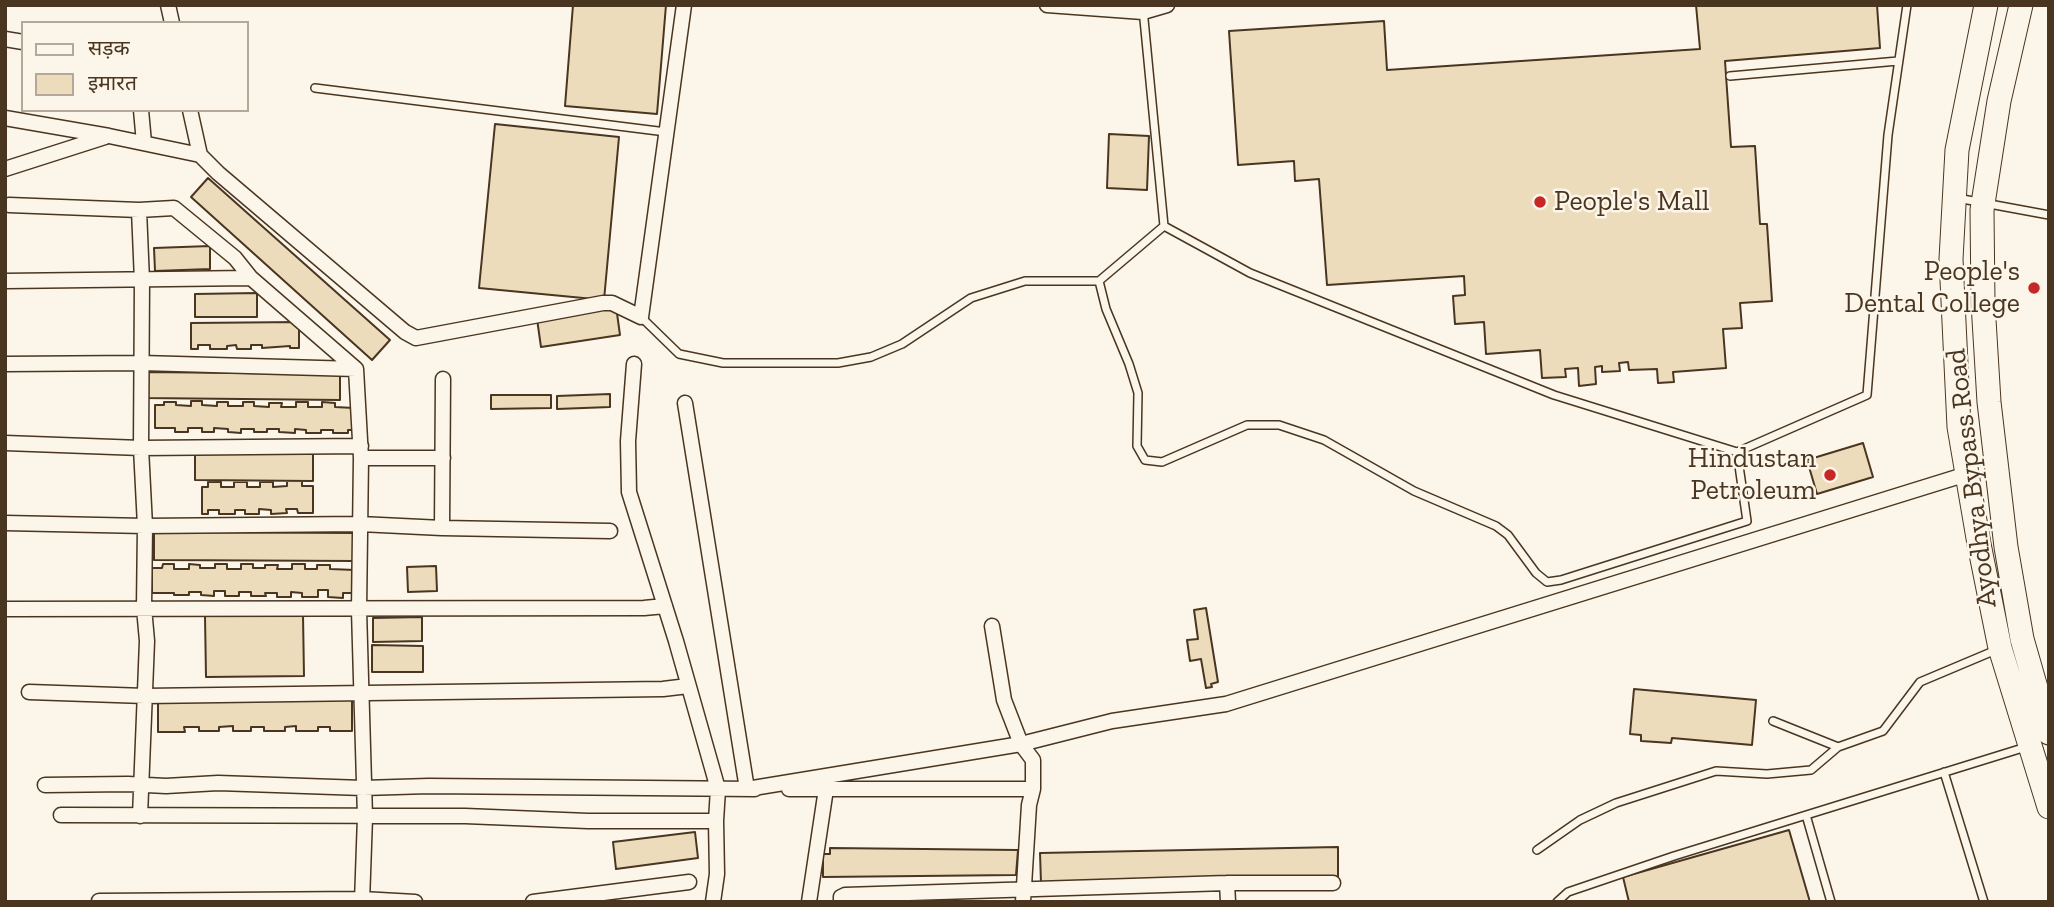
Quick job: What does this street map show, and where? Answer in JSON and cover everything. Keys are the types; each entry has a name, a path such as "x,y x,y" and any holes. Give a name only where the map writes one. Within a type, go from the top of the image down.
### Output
{"main road":[{"name":"Ayodhya Bypass Road","path":"1986,5 1957,150 1951,259 1959,427 1998,638 2039,739"},
{"name":"Ayodhya Bypass Road","path":"2021,5 1999,100 1983,202 1983,303 1991,422 2006,547 2026,652 2049,807"},
{"path":"1959,427 1991,422"},
{"path":"1998,638 2019,622"}],"street":[{"path":"5,118 200,155 405,332 416,338 603,303 612,303 641,317 684,5"},
{"path":"1047,5 1143,9 1167,5"},
{"path":"141,112 144,143"},
{"path":"190,112 200,155"},
{"path":"5,169 109,136"},
{"path":"9,205 139,210 174,208 235,258 251,278 356,369 361,452 359,610 365,817 362,900"},
{"path":"139,210 142,281 141,448 147,640 140,816"},
{"path":"5,281 251,278"},
{"path":"5,364 141,363 356,369"},
{"path":"634,364 628,441 629,492 718,789 717,874 713,902"},
{"path":"442,528 443,379"},
{"path":"685,403 747,789"},
{"path":"5,443 361,452 443,458"},
{"path":"747,789 1021,744 1112,721 1226,704 1967,474"},
{"path":"5,523 145,526 360,524 610,531"},
{"path":"5,609 359,610 664,606"},
{"path":"992,626 1004,700 1021,744 1033,760 1033,789 1029,805 1023,896"},
{"path":"29,692 145,696 663,689 688,686"},
{"path":"45,785 166,786 218,783 363,788 1033,789"},
{"path":"809,902 826,789"},
{"path":"61,815 465,816 588,821 716,821"},
{"path":"533,902 574,899 689,882"},
{"path":"1227,883 1228,902"},
{"path":"841,902 841,897 845,895 1023,896 1227,883 1333,883"},
{"path":"99,901 415,902"}],"lane":[{"path":"1164,226 1250,273 1554,395 1737,452 1867,395 1888,135 1907,5"},
{"path":"1143,9 1164,226"},
{"path":"1730,76 1898,61"},
{"path":"315,88 667,132"},
{"path":"1954,198 2049,215"},
{"path":"641,317 679,354 723,363 838,363 871,357 902,344 971,298 1025,281 1099,281 1164,226"},
{"path":"1099,281 1106,309 1138,393 1137,446 1145,460 1162,462 1247,425 1279,425 1324,440 1414,491 1496,526 1508,535 1536,573 1547,582 1561,580 1747,521 1737,452"},
{"path":"1537,850 1580,820 1616,803 1716,771 1767,774 1811,770 1838,747 1883,731 1920,682 1998,638"},
{"path":"1773,722 1838,747"},
{"path":"1556,902 1567,892 1958,768 2039,739"},
{"path":"1944,772 1984,902"},
{"path":"1806,815 1831,902"}],"building":[{"path":"573,5 666,5 657,114 565,106"},
{"name":"People's Mall","path":"1696,5 1877,5 1880,48 1725,61 1731,147 1755,146 1760,224 1767,224 1772,301 1740,303 1742,328 1723,329 1726,368 1673,372 1674,382 1658,383 1657,369 1629,370 1628,362 1619,363 1620,371 1602,372 1602,366 1595,367 1596,384 1579,386 1578,368 1565,369 1566,377 1542,378 1540,350 1486,354 1484,322 1455,324 1453,296 1465,295 1464,276 1327,285 1319,179 1295,181 1294,161 1238,165 1229,31 1384,21 1387,70 1700,49"},
{"path":"495,124 619,137 604,300 479,288"},
{"path":"1109,134 1149,136 1147,190 1107,188"},
{"path":"208,178 390,340 372,360 191,197"},
{"path":"210,246 210,269 155,271 154,248"},
{"path":"257,293 257,317 195,317 195,294"},
{"path":"616,306 620,335 541,347 537,319"},
{"path":"299,322 299,348 262,348 262,345 251,345 251,349 237,349 236,345 227,346 227,349 210,349 210,345 198,345 198,349 191,349 191,323"},
{"path":"144,372 340,374 340,400 143,398"},
{"path":"610,394 610,407 557,409 557,396"},
{"path":"491,395 551,395 551,408 491,409"},
{"path":"191,401 217,406 217,402 228,402 228,406 243,406 243,402 254,402 254,406 269,407 269,403 282,403 281,407 296,407 296,402 308,402 308,407 322,407 322,402 335,403 335,407 354,408 353,430 348,430 348,433 321,430 321,433 306,433 306,430 295,429 295,433 279,432 279,429 254,432 254,429 241,429 241,433 214,428 214,432 202,432 202,428 188,428 188,432 175,432 175,428 155,428 155,405 176,402 176,405 191,406"},
{"path":"1863,443 1873,477 1817,494 1807,460"},
{"path":"195,454 313,454 313,481 195,480"},
{"path":"287,481 302,481 302,486 313,486 313,513 298,513 297,509 286,509 287,513 271,514 271,510 259,509 259,514 245,514 245,510 235,510 235,514 219,514 219,510 208,510 208,514 202,514 202,487 208,487 208,482 221,482 221,487 234,487 234,482 247,482 247,487 260,487 260,482 273,482 273,487 287,486"},
{"path":"154,532 355,533 355,561 154,560"},
{"path":"163,564 174,564 174,569 189,569 189,564 200,565 200,568 215,568 215,564 227,564 227,569 241,569 241,564 253,564 253,568 278,565 277,569 292,569 292,564 305,564 305,569 330,565 330,569 355,570 355,593 343,593 343,598 328,597 328,590 318,590 318,597 302,597 302,593 291,592 291,597 277,597 277,593 251,596 251,592 239,592 239,596 225,596 225,591 214,591 214,596 201,595 201,592 189,592 189,595 152,593 152,568 162,568"},
{"path":"436,566 437,591 408,592 407,567"},
{"path":"1206,608 1218,682 1206,688 1201,659 1190,661 1187,640 1198,639 1194,610"},
{"path":"303,615 304,676 206,677 205,616"},
{"path":"422,617 422,641 373,642 373,618"},
{"path":"372,645 423,646 423,672 372,672"},
{"path":"1634,689 1756,700 1752,745 1672,738 1671,743 1641,741 1641,735 1630,734"},
{"path":"352,699 352,731 330,731 330,727 318,727 318,731 296,731 296,726 285,727 285,731 264,731 264,727 251,727 251,731 233,731 233,726 219,727 219,731 199,731 199,727 184,727 185,732 158,732 158,700"},
{"path":"1789,830 1810,902 1629,902 1623,877"},
{"path":"695,832 698,858 616,869 613,842"},
{"path":"1338,847 1338,877 1041,883 1040,853"},
{"path":"830,848 1018,850 1016,875 823,877 823,854 830,854"}],"place":[{"name":"People's Mall","path":"1540,202"},
{"name":"People's Dental College","path":"2034,288"},
{"name":"Hindustan Petroleum","path":"1830,475"}]}
